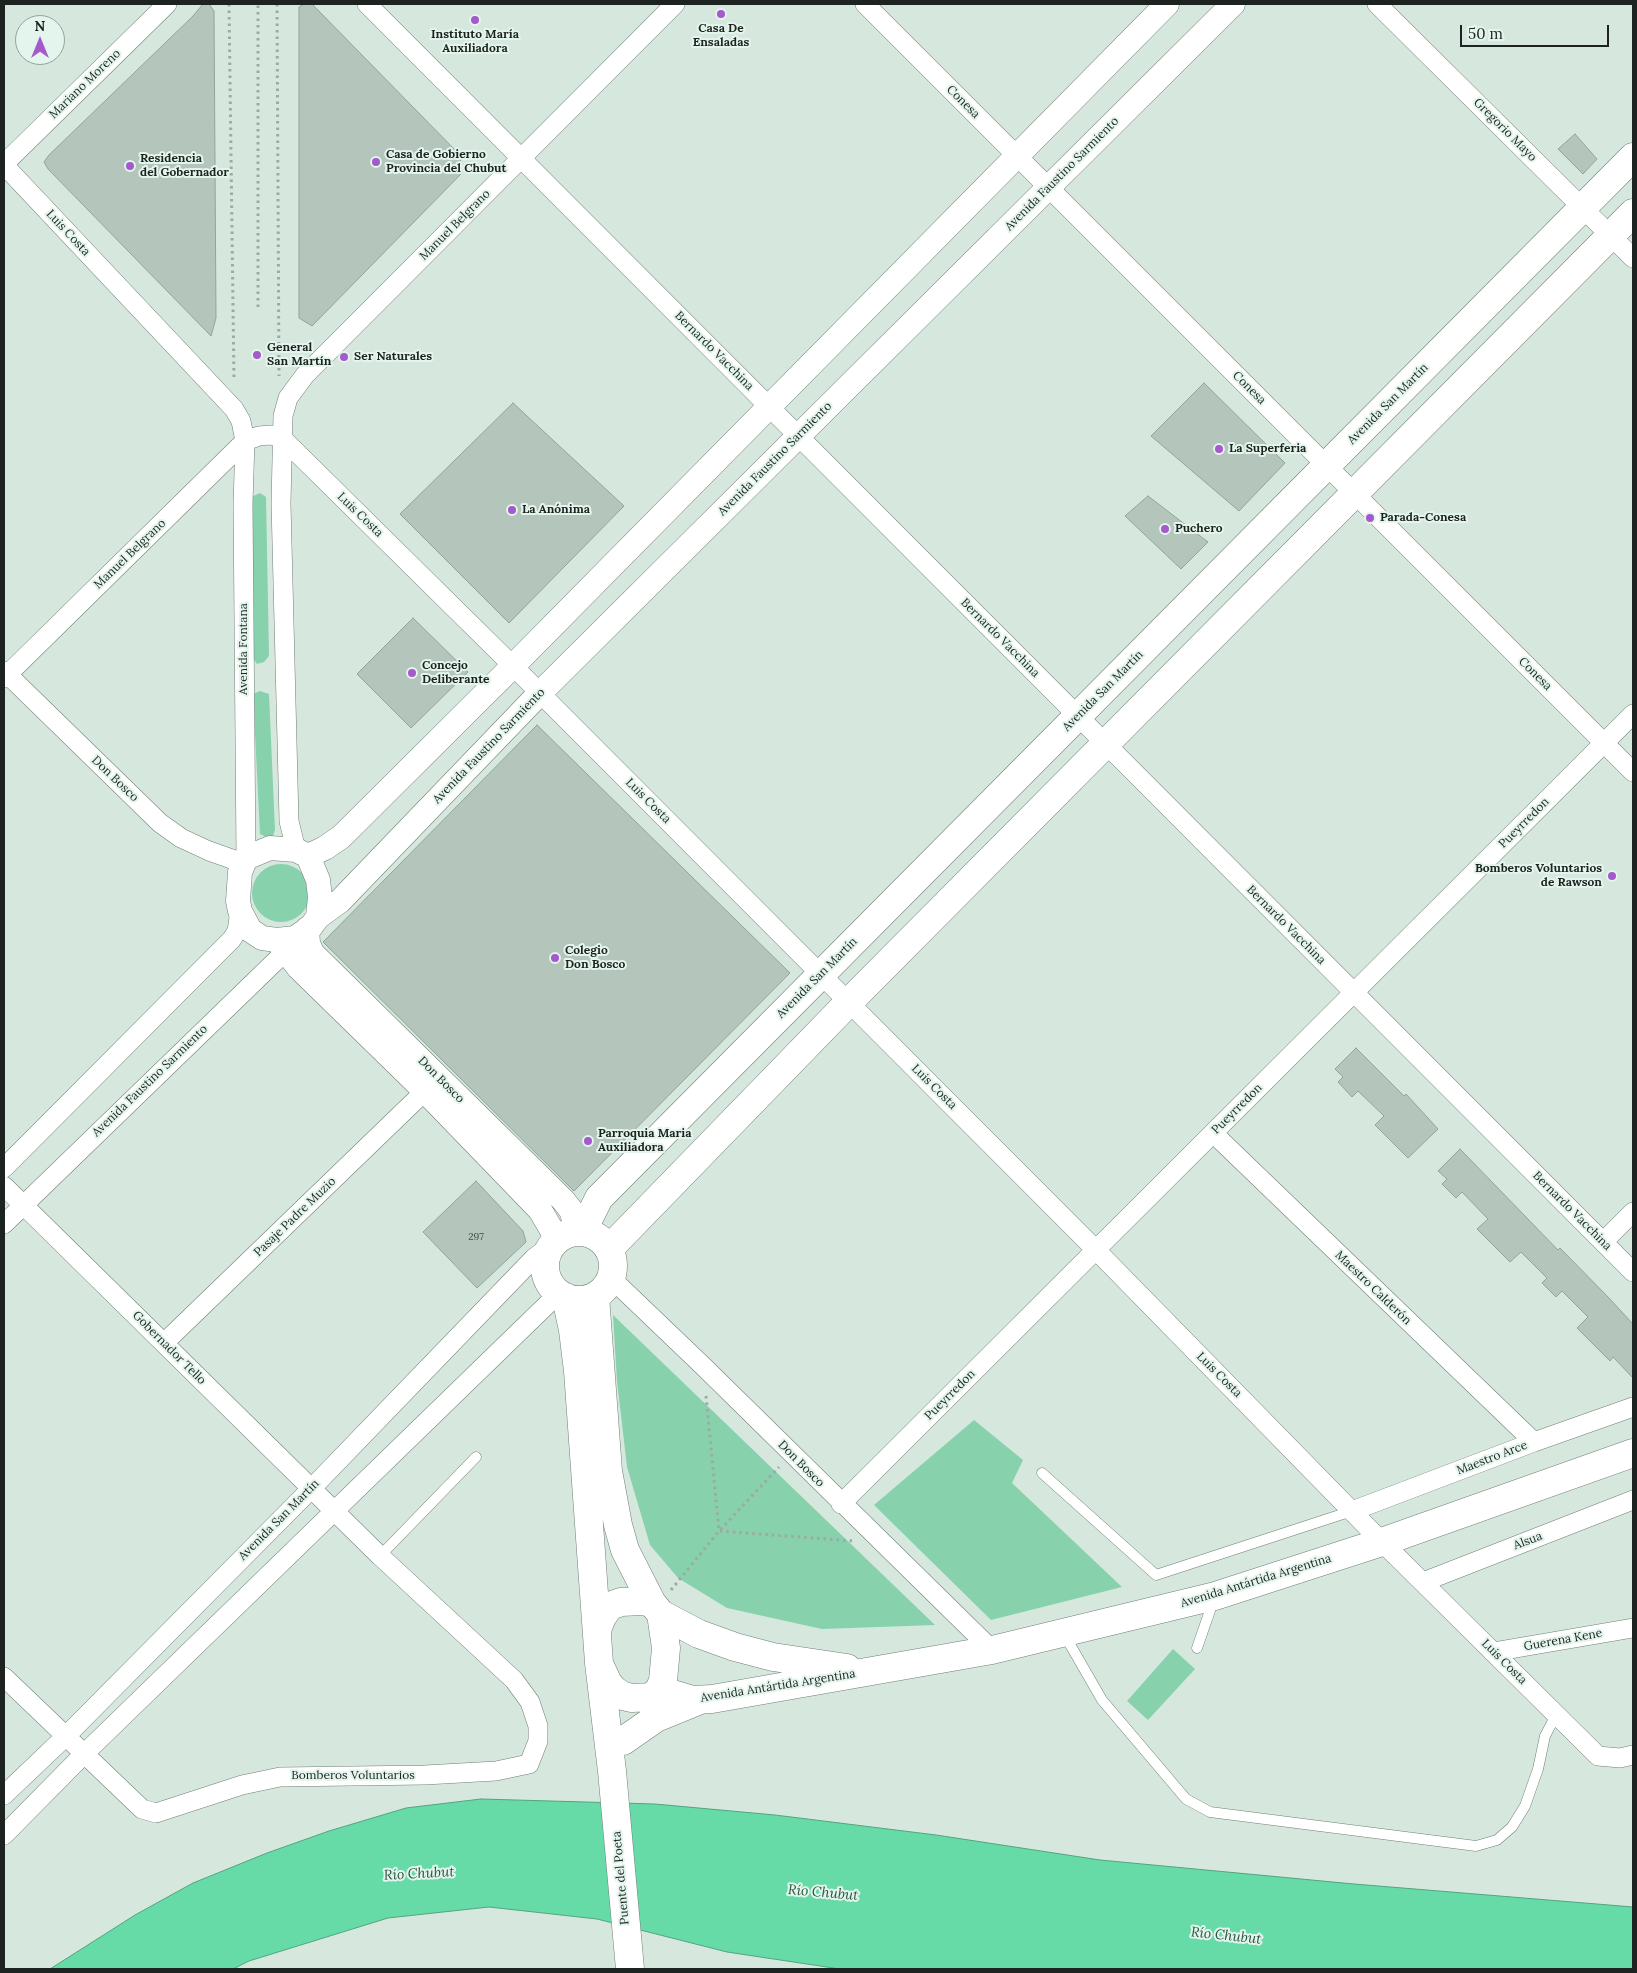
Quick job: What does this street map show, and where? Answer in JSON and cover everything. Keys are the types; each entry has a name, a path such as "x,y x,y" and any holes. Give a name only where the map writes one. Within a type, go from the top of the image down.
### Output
{"main road":[{"name":"Avenida San Martín","path":"562,1295 551,1286 547,1278 545,1259 590,1214 599,1198 1633,158"},
{"path":"609,1249 849,1002 1633,213"},
{"path":"562,1295 575,1300 585,1299 603,1287 613,1269 609,1249 596,1236 568,1237"},
{"path":"603,1287 608,1471 618,1525 625,1550 656,1609 664,1631 665,1665 663,1681 623,1741 612,1779"},
{"path":"562,1295 573,1330 578,1370 599,1663 608,1683 623,1696 632,1698 655,1693"},
{"name":"Avenida Antártida Argentina","path":"655,1693 692,1700 712,1699 869,1672 992,1650 1216,1596 1382,1542 1633,1453"},
{"path":"597,1630 602,1617 610,1606 621,1602 632,1600 656,1609"},
{"name":"Avenida Antártida Argentina","path":"656,1609 699,1634 734,1648 773,1657 869,1672"},
{"name":"Puente del Poeta","path":"599,1663 630,1969"},
{"path":"623,1741 656,1718 700,1700"}],"street":[{"name":"Mariano Moreno","path":"4,164 167,4"},
{"name":"Bernardo Vacchina","path":"367,4 1633,1272"},
{"name":"Manuel Belgrano","path":"282,438 283,416 288,398 305,375 675,4"},
{"name":"Conesa","path":"865,4 1633,772"},
{"path":"4,1168 232,939 236,931 240,911 238,887 245,860 270,848 302,853 326,848 341,837 514,666 1167,4"},
{"name":"Avenida Faustino Sarmiento","path":"4,1224 297,935 340,901 540,693 1233,4"},
{"name":"Gregorio Mayo","path":"1377,4 1584,207 1633,258"},
{"name":"Luis Costa","path":"4,164 234,409"},
{"name":"Avenida Fontana","path":"234,409 252,439 243,504 245,860"},
{"path":"240,911 250,930 262,938 297,935 320,897 318,880 302,853 289,821 281,504 282,438 270,435 252,439"},
{"name":"Luis Costa","path":"282,438 514,666 1096,1250 1382,1542 1598,1756 1620,1758 1633,1755"},
{"name":"Manuel Belgrano","path":"5,674 252,439"},
{"name":"Don Bosco","path":"5,674 160,823 181,838 209,851 245,860"},
{"name":"Pueyrredon","path":"841,1504 1633,714"},
{"name":"Don Bosco","path":"297,935 299,968 425,1091 540,1210 548,1221 568,1237"},
{"name":"Don Bosco","path":"297,935 308,944 312,953 563,1200 571,1210 568,1237"},
{"name":"Pasaje Padre Muzio","path":"164,1343 425,1091"},
{"name":"Maestro Calderón","path":"1213,1133 1534,1442"},
{"name":"Gobernador Tello","path":"4,1186 380,1556 514,1680 530,1702 538,1726"},
{"path":"1603,1242 1633,1212"},
{"name":"Avenida San Martín","path":"4,1795 66,1736 311,1489 534,1258 568,1237"},
{"name":"Don Bosco","path":"603,1287 703,1366 841,1504 885,1544 992,1650"},
{"path":"4,1835 84,1754 334,1511 562,1295"},
{"name":"Maestro Arce","path":"1352,1510 1633,1407"},
{"name":"Alsua","path":"1423,1582 1633,1500"},
{"name":"Guerena Kene","path":"1493,1652 1633,1628"},
{"path":"4,1677 84,1754"},
{"name":"Bomberos Voluntarios","path":"84,1754 142,1808 156,1813 242,1785 280,1776 424,1775 496,1771 529,1764 538,1741 538,1726"}],"lane":[{"path":"380,1556 476,1457"},
{"path":"1042,1473 1156,1574 1352,1510"},
{"path":"1197,1648 1216,1596"},
{"path":"1063,1633 1102,1700 1186,1799 1210,1812 1476,1846 1497,1840 1512,1827 1525,1806 1538,1769 1545,1736 1556,1715"}],"path":[{"path":"229,4 234,409"},
{"path":"258,4 258,307"},
{"path":"277,4 279,379 288,398"},
{"path":"703,1366 719,1531"},
{"path":"656,1609 719,1531 791,1454"},
{"path":"719,1531 885,1544"}],"shaded area":[{"path":"260,493 266,497 269,656 264,662 257,664 253,658 251,497"},
{"path":"260,691 269,694 275,830 273,836 266,837 260,834 253,694"},
{"path":"275,864 287,864 302,872 310,887 310,899 302,914 287,922 275,922 260,914 252,899 252,887 260,872"},
{"path":"613,1315 935,1625 822,1629 727,1608 678,1578 650,1545 627,1467 617,1381"},
{"path":"974,1420 1023,1460 1012,1483 1122,1587 991,1620 874,1505"},
{"path":"1173,1649 1195,1669 1148,1720 1127,1701"}],"water":[{"name":"Río Chubut","path":"481,1799 655,1804 775,1815 936,1835 1100,1860 1354,1884 1633,1907 1633,1969 840,1969 727,1952 597,1919 489,1907 388,1918 249,1961 233,1969 50,1969 135,1915 193,1883 267,1853 329,1831 406,1808"}],"building":[{"name":"Residencia del Gobernador","path":"203,4 209,4 214,11 216,318 211,336 48,169 44,162"},
{"name":"Casa de Gobierno Provincia del Chubut","path":"304,4 312,4 460,155 462,173 312,326 299,318 299,7"},
{"path":"1575,134 1597,159 1583,174 1558,149"},
{"name":"La Superferia","path":"1204,383 1285,463 1239,511 1151,436"},
{"name":"La Anónima","path":"513,403 624,506 509,623 400,514"},
{"name":"Puchero","path":"1148,496 1208,542 1181,569 1125,516"},
{"name":"Concejo Deliberante","path":"413,618 468,672 411,728 357,674"},
{"name":"Colegio Don Bosco","path":"537,725 790,973 574,1191 323,942"},
{"path":"1356,1048 1404,1096 1406,1094 1438,1129 1408,1158 1375,1125 1384,1116 1358,1091 1352,1097 1338,1082 1343,1077 1335,1069"},
{"path":"1460,1149 1558,1250 1560,1248 1633,1324 1633,1378 1613,1357 1610,1361 1577,1328 1588,1317 1562,1291 1556,1297 1542,1283 1547,1278 1521,1252 1510,1262 1477,1229 1488,1219 1462,1192 1456,1198 1442,1184 1447,1179 1438,1171"},
{"path":"476,1181 523,1231 526,1242 477,1288 423,1232"}],"place":[{"name":"Casa De Ensaladas","path":"721,14"},
{"name":"Instituto María Auxiliadora","path":"475,20"},
{"name":"Casa de Gobierno Provincia del Chubut","path":"376,162"},
{"name":"Residencia del Gobernador","path":"130,166"},
{"name":"General San Martín","path":"257,355"},
{"name":"Ser Naturales","path":"344,357"},
{"name":"La Superferia","path":"1219,449"},
{"name":"La Anónima","path":"512,510"},
{"name":"Parada-Conesa","path":"1370,518"},
{"name":"Puchero","path":"1165,529"},
{"name":"Concejo Deliberante","path":"412,673"},
{"name":"Bomberos Voluntarios de Rawson","path":"1612,876"},
{"name":"Colegio Don Bosco","path":"555,958"},
{"name":"Parroquia Maria Auxiliadora","path":"588,1141"}]}
